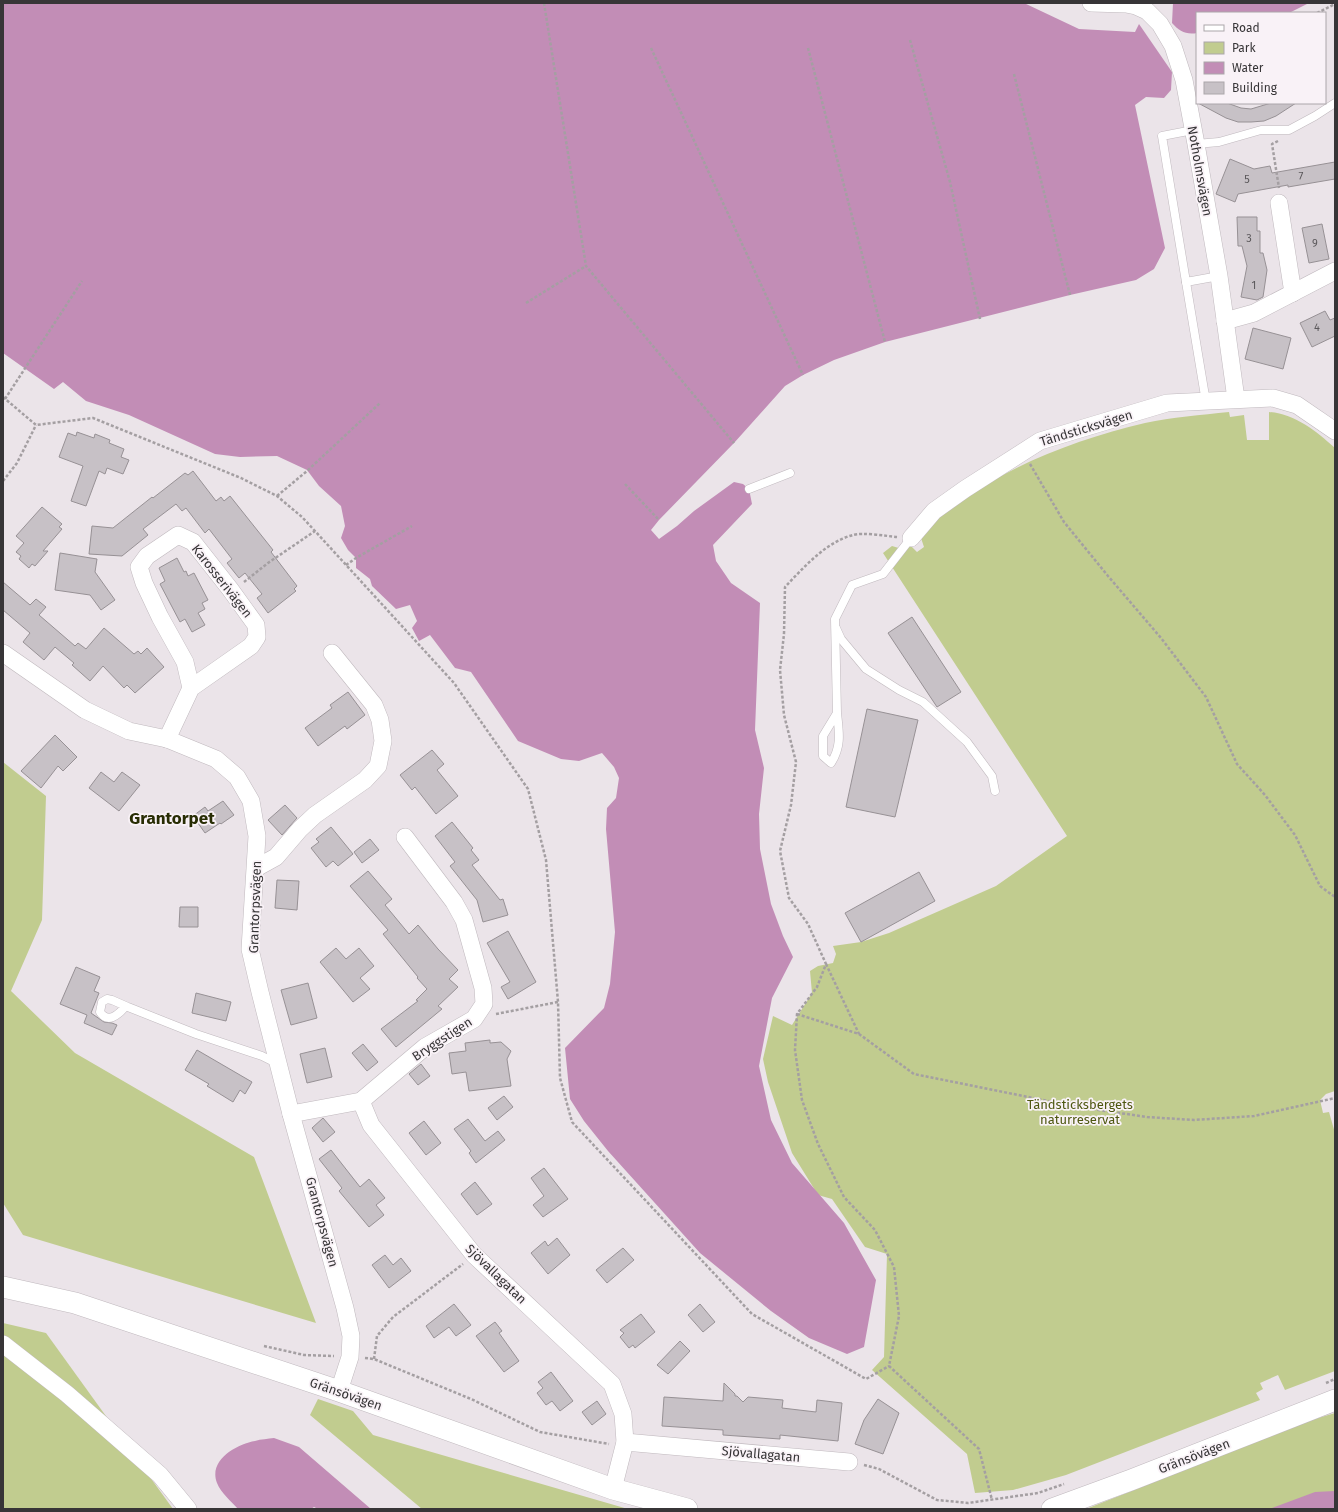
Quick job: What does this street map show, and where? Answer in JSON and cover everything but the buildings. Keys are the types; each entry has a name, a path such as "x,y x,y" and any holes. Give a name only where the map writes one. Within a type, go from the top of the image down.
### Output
{"street":[{"name":"Notholmsvägen","path":"1090,3 1126,4 1136,6 1147,11 1160,24 1173,46 1184,80 1195,137 1219,276 1236,399"},
{"path":"1278,203 1293,293"},
{"path":"1225,322 1254,313 1335,271"},
{"name":"Tändsticksvägen","path":"912,538 934,511 965,489 1040,441 1167,403 1273,398 1297,405 1335,431"},
{"name":"Karosserivägen","path":"178,535 193,542 256,625 257,637 252,646 191,688 185,662 160,617 144,583 139,567 147,556 178,535"},
{"name":"Grantorpsvägen","path":"3,653 85,710 129,731 167,739 216,759 237,777 251,801 257,836 250,949 291,1114 309,1172 351,1336 350,1357 339,1391"},
{"path":"256,868 276,857 315,815 365,780 378,766 383,741 380,720 374,705 332,653"},
{"path":"167,739 191,688"},
{"name":"Bryggstigen","path":"291,1114 360,1101 425,1047 474,1019 484,1004 483,988 464,920 454,902 405,837"},
{"name":"Sjövallagatan","path":"360,1101 371,1125 474,1255 612,1384 623,1414 625,1442 613,1489"},
{"name":"Gränsövägen","path":"3,1287 75,1303 339,1391 613,1489 666,1506 687,1509"},
{"path":"3,1344 67,1394 160,1475 188,1509"},
{"name":"Gränsövägen","path":"1052,1509 1335,1400"},
{"name":"Sjövallagatan","path":"625,1442 849,1462"}],"lane":[{"path":"1206,402 1162,136 1195,137 1219,142 1261,130 1289,130 1335,103"},
{"path":"1186,282 1219,276"},
{"path":"749,489 790,473"},
{"name":"Tändsticksvägen","path":"837,713 823,736 823,756 831,763 837,754 840,740 837,713 835,619 852,585 883,574 912,538"},
{"path":"835,626 841,639 866,669 899,690 923,702 967,742 992,776 995,791"},
{"path":"125,1006 196,1034 262,1056 278,1064"}],"path":[{"path":"544,3 586,266 734,443"},
{"path":"1319,12 1335,4"},
{"path":"910,40 950,182 980,319"},
{"path":"651,48 803,375"},
{"path":"808,48 885,342"},
{"path":"1014,74 1070,295"},
{"path":"1278,203 1280,199 1272,144 1279,141"},
{"path":"526,303 586,266"},
{"path":"82,281 4,398 36,425 93,418 242,478 277,496 302,517 454,683 528,789 546,860 558,1002 560,1078 572,1122 752,1314 866,1379 889,1366 899,1316 894,1267 875,1230 844,1197 818,1144 802,1100 795,1050 797,1014 816,987 826,964"},
{"path":"277,496 380,403"},
{"path":"3,481 17,463 36,425"},
{"path":"1023,452 1064,522 1161,638 1206,697 1237,764 1265,795 1295,835 1320,886 1335,898"},
{"path":"625,484 659,520"},
{"path":"346,565 412,526"},
{"path":"233,593 268,563 315,531"},
{"path":"859,1034 808,924 790,898 780,850 791,805 796,762 784,714 780,670 784,634 785,587 829,546 854,534 912,538"},
{"path":"481,1008 493,1014 558,1002"},
{"path":"797,1014 859,1034 914,1074 1078,1107 1147,1117 1194,1120 1254,1116 1335,1098"},
{"path":"374,1359 377,1336 393,1317 474,1255"},
{"path":"260,1345 304,1355 374,1359 470,1399 540,1432 606,1445 625,1442"},
{"path":"889,1366 979,1449 992,1500"},
{"path":"1320,1385 1335,1379"},
{"path":"849,1462 879,1469 937,1500 968,1503 1038,1493 1067,1483"}],"green space":[{"name":"Tändsticksbergets naturreservat","path":"1229,412 1230,417 1244,415 1247,440 1269,440 1269,412 1288,416 1305,424 1335,448 1335,1091 1326,1094 1320,1100 1323,1113 1329,1112 1335,1133 1335,1371 1285,1390 1278,1375 1260,1383 1263,1389 1256,1393 1260,1400 1066,1475 1013,1490 975,1493 967,1454 872,1370 884,1357 887,1254 865,1247 832,1199 818,1195 792,1153 768,1082 763,1059 773,1016 792,1025 812,993 810,971 818,966 833,963 836,954 833,946 861,942 889,933 996,886 1067,836 883,553 892,546 902,549 911,546 917,552 924,547 921,533 953,506 979,488 1024,464 1048,454 1096,436 1145,423"},
{"path":"3,762 46,796 42,920 11,991 75,1053 254,1157 316,1323 23,1235 3,1203"},
{"path":"3,1323 46,1333 173,1509 3,1509"},
{"path":"318,1399 353,1411 373,1435 628,1509 422,1509 310,1415"},
{"path":"1335,1413 1335,1509 1086,1509 1308,1421"}],"water":[{"path":"3,3 1024,3 1079,29 1135,32 1139,24 1172,72 1171,90 1164,98 1146,97 1135,105 1165,248 1154,269 1136,280 1070,295 885,342 834,360 803,375 785,386 734,443 651,530 659,539 734,482 743,484 749,489 752,504 713,545 716,561 731,583 760,603 755,730 764,768 759,814 760,849 771,904 793,957 772,998 759,1066 771,1120 792,1163 844,1223 876,1280 864,1347 847,1354 809,1338 771,1311 700,1253 608,1151 584,1121 570,1099 565,1048 604,1008 610,984 615,932 606,829 607,808 616,798 619,778 614,767 602,753 579,761 561,759 518,741 471,672 455,668 430,635 419,641 412,628 417,621 410,605 396,609 372,586 370,579 356,568 356,558 348,550 341,538 345,526 341,506 319,486 307,470 277,456 240,457 215,454 129,415 86,401 63,382 54,389 3,353"},
{"path":"1173,3 1309,3 1291,12 1196,12 1196,33 1183,32 1172,23"},
{"path":"274,1438 299,1447 371,1509 318,1509 314,1507 311,1509 238,1509 224,1494 217,1483 215,1475 220,1460 226,1454 240,1446 257,1440"},
{"path":"1335,1491 1335,1509 1269,1509 1315,1492"}],"district":[{"name":"Grantorpet","path":"172,818"}]}
